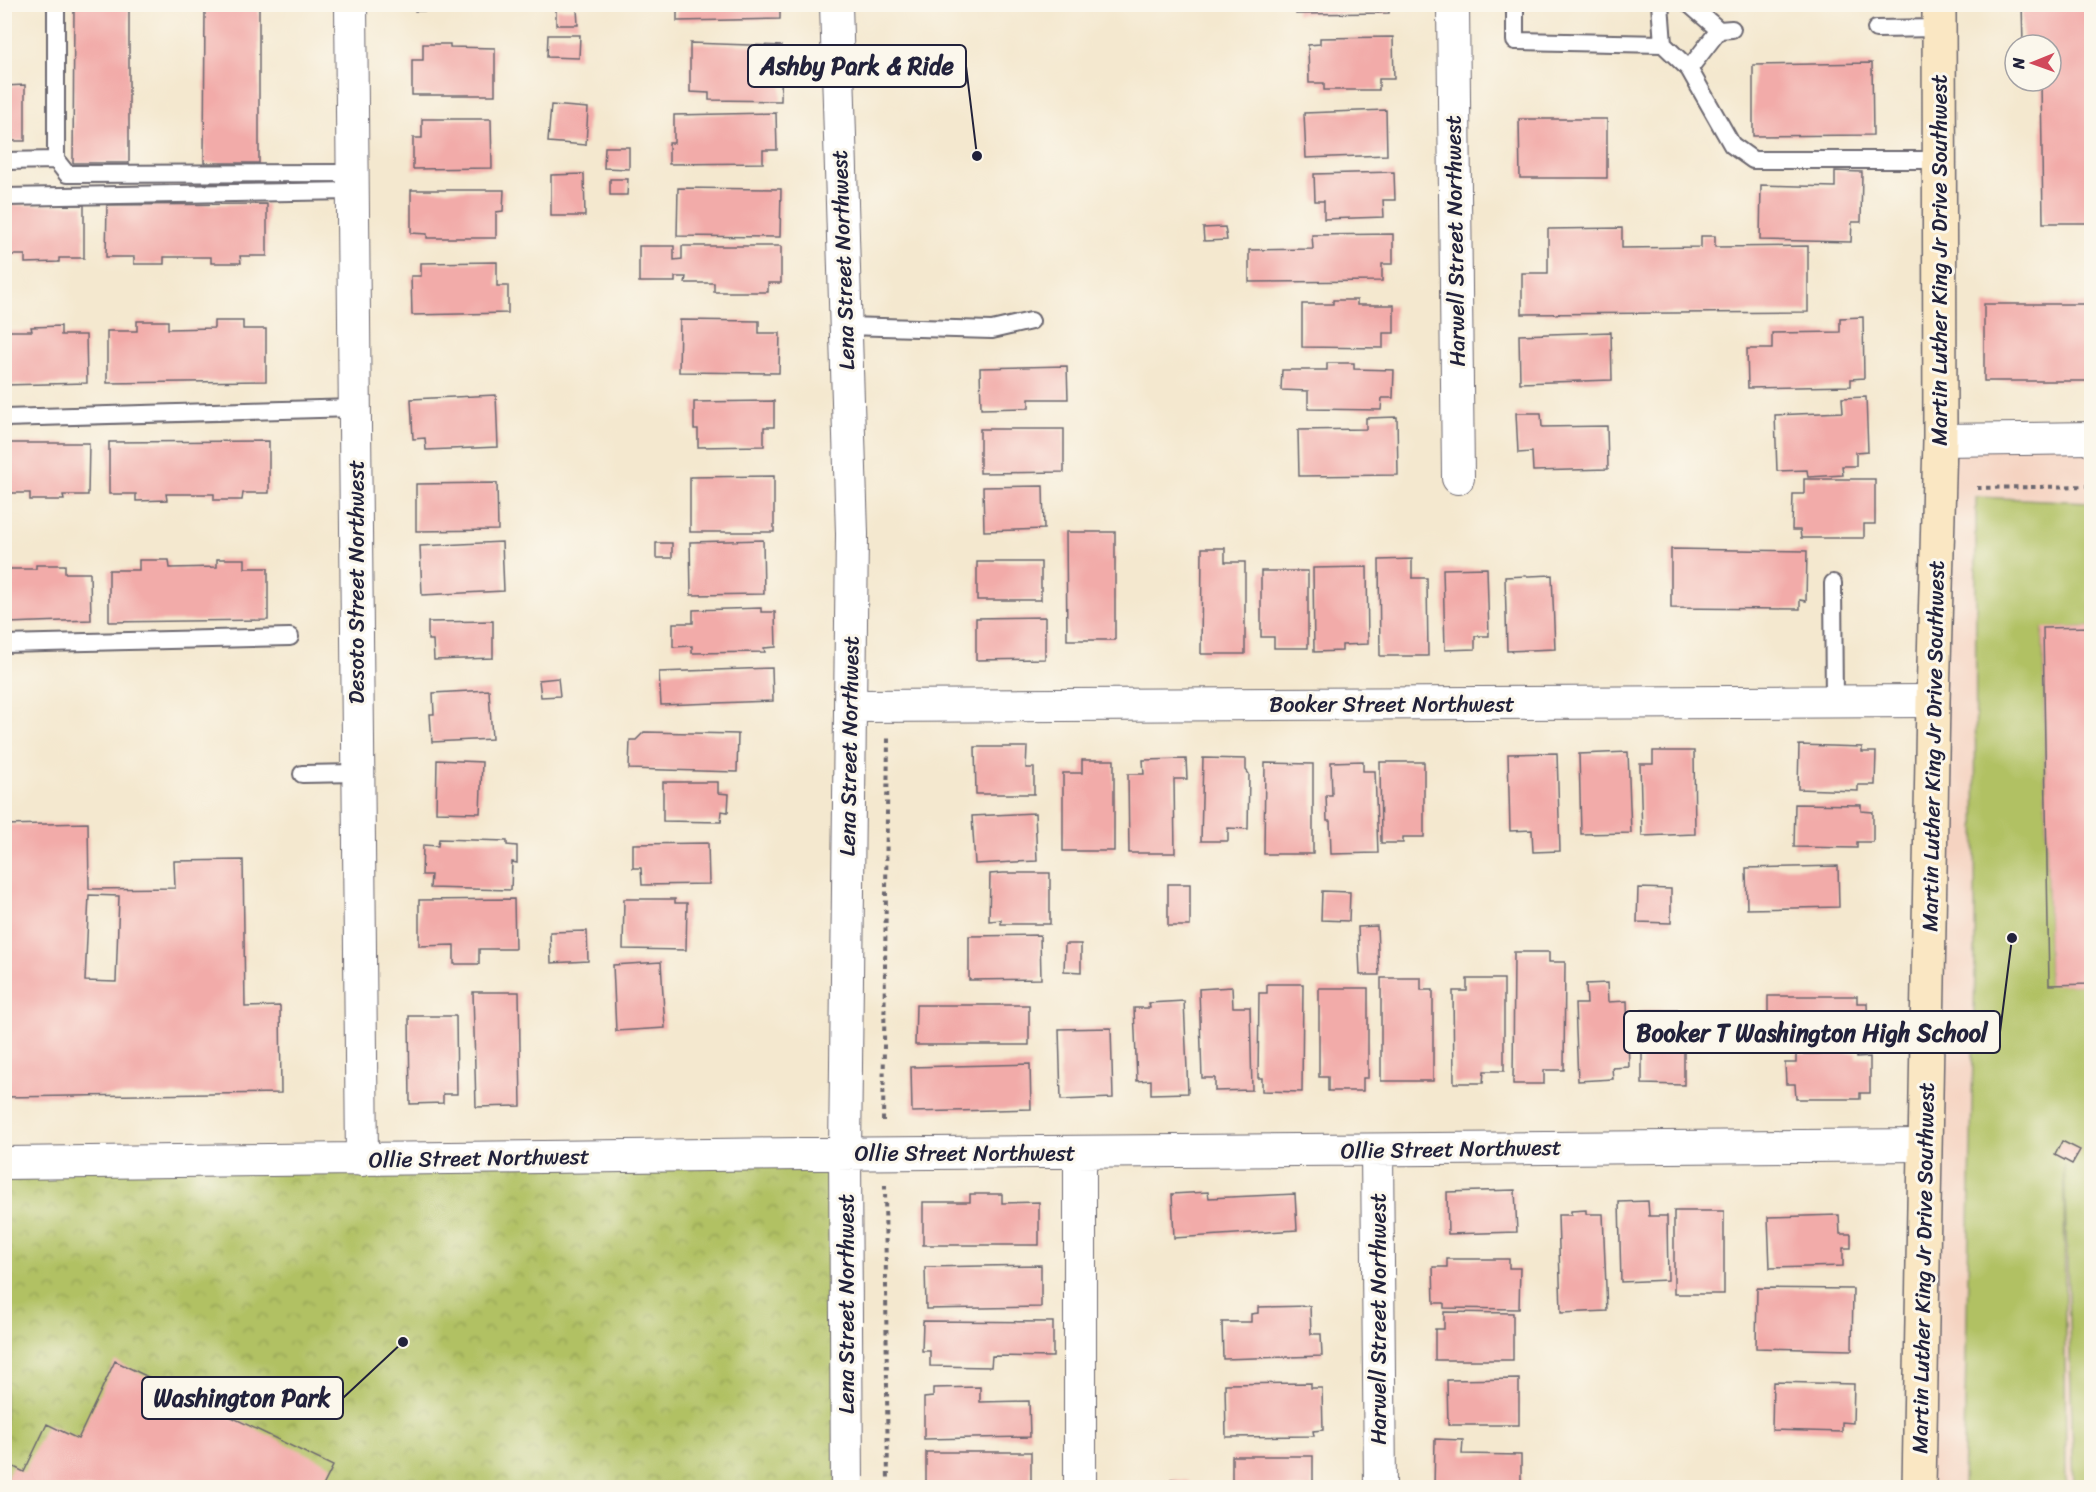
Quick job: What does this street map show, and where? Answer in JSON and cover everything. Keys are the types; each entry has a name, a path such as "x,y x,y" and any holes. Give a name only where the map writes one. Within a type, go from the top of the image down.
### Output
{"main road":[{"name":"Martin Luther King Jr Drive Southwest","path":"1919,1488 1940,440 1939,16"}],"street":[{"name":"Desoto Street Northwest","path":"351,4 362,1160"},
{"name":"Lena Street Northwest","path":"836,4 852,534 845,1154 848,1488"},
{"name":"Harwell Street Northwest","path":"1453,4 1458,478"},
{"path":"1940,440 2091,438"},
{"name":"Booker Street Northwest","path":"850,706 1933,701"},
{"name":"Ollie Street Northwest","path":"4,1163 1925,1145"},
{"name":"Harwell Street Northwest","path":"1377,1150 1380,1488"},
{"path":"1080,1152 1080,1488"}],"lane":[{"path":"56,4 56,160 67,174 353,182"},
{"path":"1515,4 1515,40 1663,44"},
{"path":"1660,4 1663,44 1689,69 1732,145 1753,160 1940,160"},
{"path":"1689,4 1726,30 1689,69"},
{"path":"1875,29 1939,16"},
{"path":"4,161 56,160"},
{"path":"4,197 353,182"},
{"path":"845,326 993,330 1031,321"},
{"path":"4,418 355,408"},
{"path":"1833,583 1834,702"},
{"path":"4,644 290,638"},
{"path":"302,774 358,773"}],"path":[{"path":"1977,488 2091,486"},
{"path":"883,1128 888,738"},
{"path":"885,1183 888,1488"}],"shaded area":[{"path":"2091,438 2091,1487 1922,1488 1945,440"}],"green space":[{"path":"1976,497 2091,502 2091,627 2043,629 2049,984 2091,984 2091,1487 2074,1487 2064,1164 2066,1487 1963,1488 1975,970"},
{"path":"836,1149 836,1487 5,1487 4,1164"}],"building":[{"path":"74,4 259,4 259,163 204,163 205,7 129,7 129,163 73,163"},
{"path":"415,4 492,4 492,10 415,11"},
{"path":"677,4 780,4 780,19 677,21"},
{"path":"1296,4 1389,4 1389,13 1296,14"},
{"path":"2022,4 2092,4 2092,223 2043,223 2041,93 2063,93 2063,33 2023,33"},
{"path":"556,9 577,9 578,25 556,25"},
{"path":"548,35 580,35 579,58 547,57"},
{"path":"1393,37 1394,79 1379,79 1379,90 1324,90 1324,83 1309,83 1308,45 1320,44 1320,38"},
{"path":"690,43 782,46 781,101 709,100 709,93 690,92"},
{"path":"423,44 495,48 495,95 412,95 412,60 423,60"},
{"path":"1872,63 1873,135 1753,136 1753,65"},
{"path":"25,85 25,141 4,141 4,86"},
{"path":"551,105 588,108 586,145 548,142"},
{"path":"1386,110 1387,155 1306,158 1304,113"},
{"path":"776,113 777,150 763,150 763,163 669,164 669,143 674,143 674,115"},
{"path":"422,119 491,119 492,168 413,169 413,138 422,138"},
{"path":"1519,119 1607,119 1607,178 1520,178"},
{"path":"605,147 629,147 629,169 604,168"},
{"path":"1835,171 1862,172 1861,222 1852,222 1851,242 1760,240 1761,185 1835,187"},
{"path":"1394,172 1395,200 1383,200 1384,217 1324,219 1324,201 1315,201 1314,174"},
{"path":"584,174 585,216 551,216 551,175"},
{"path":"610,179 628,179 627,195 610,195"},
{"path":"678,188 781,189 780,237 677,236"},
{"path":"411,190 504,190 503,211 496,212 496,238 427,238 427,234 411,233"},
{"path":"267,204 267,256 240,256 241,263 211,263 211,257 164,257 164,264 134,264 134,257 106,257 107,205"},
{"path":"4,205 84,205 84,258 59,258 59,262 25,263 25,255 4,255"},
{"path":"1225,227 1227,240 1204,241 1203,228"},
{"path":"1622,228 1622,248 1701,247 1701,236 1715,236 1715,247 1808,246 1808,312 1522,314 1522,273 1548,273 1548,229"},
{"path":"1393,234 1393,264 1382,264 1382,281 1249,282 1249,250 1313,249 1312,235"},
{"path":"639,246 674,246 674,260 682,259 682,246 781,246 781,283 768,283 768,292 714,292 714,283 685,283 686,277 675,277 675,282 639,282"},
{"path":"497,262 497,286 508,286 508,313 412,315 411,276 421,276 421,263"},
{"path":"1333,300 1357,300 1357,305 1394,305 1394,333 1383,333 1383,348 1302,347 1302,304 1333,304"},
{"path":"1984,304 2092,304 2092,381 1984,381"},
{"path":"1863,317 1864,378 1851,379 1851,386 1748,388 1747,349 1772,349 1772,333 1840,332 1840,318"},
{"path":"680,320 759,321 759,333 780,333 779,373 679,372"},
{"path":"137,321 168,321 168,329 214,328 214,321 243,321 243,329 266,329 266,381 107,383 107,331 137,331"},
{"path":"61,326 61,335 86,335 87,383 4,385 4,331 32,331 31,327"},
{"path":"1611,332 1612,380 1520,383 1519,335"},
{"path":"1327,363 1354,363 1354,369 1394,370 1393,398 1382,398 1381,410 1308,409 1308,391 1281,390 1282,370 1327,370"},
{"path":"1067,366 1068,399 1029,399 1029,408 981,409 980,368"},
{"path":"496,395 498,447 426,450 425,438 413,439 411,399"},
{"path":"1866,397 1868,451 1856,452 1856,466 1842,466 1843,475 1808,477 1807,470 1777,471 1775,415 1843,412 1842,398"},
{"path":"774,401 774,427 764,427 764,446 698,447 698,429 694,429 694,402"},
{"path":"1516,413 1541,413 1542,427 1607,426 1608,469 1533,471 1532,452 1518,453"},
{"path":"1397,417 1398,475 1299,476 1298,430 1366,429 1366,418"},
{"path":"980,429 1064,429 1064,472 980,473"},
{"path":"269,441 269,493 243,493 242,500 214,500 214,494 166,494 167,500 136,501 136,494 109,494 109,442"},
{"path":"8,443 89,443 88,495 63,495 64,500 30,500 30,493 8,493"},
{"path":"774,476 774,532 690,532 690,477"},
{"path":"1804,479 1875,479 1875,524 1864,524 1864,538 1801,538 1800,530 1792,530 1793,494 1804,494"},
{"path":"497,483 498,530 416,531 416,484"},
{"path":"1043,486 1044,529 984,531 983,487"},
{"path":"1066,532 1115,532 1115,640 1067,640"},
{"path":"763,540 764,594 691,595 690,542"},
{"path":"502,542 504,591 422,595 420,546"},
{"path":"656,543 672,543 672,558 656,558"},
{"path":"1202,548 1225,548 1225,562 1245,562 1245,654 1201,654"},
{"path":"1671,549 1807,551 1806,601 1800,600 1800,609 1671,608"},
{"path":"217,559 245,559 245,568 268,568 268,620 109,622 109,570 139,570 139,560 169,560 170,568 217,567"},
{"path":"1412,559 1412,578 1427,578 1428,656 1380,656 1379,560"},
{"path":"977,562 1041,562 1041,600 977,600"},
{"path":"36,565 65,565 65,573 90,573 91,620 8,623 6,569 36,569"},
{"path":"1367,567 1368,644 1342,645 1342,651 1314,652 1313,568"},
{"path":"1487,568 1489,636 1475,636 1475,649 1445,650 1443,569"},
{"path":"1261,571 1308,571 1308,648 1274,648 1274,637 1261,637"},
{"path":"1552,575 1555,649 1507,651 1505,577"},
{"path":"761,608 761,612 775,612 776,647 764,648 765,652 692,653 692,646 673,647 673,623 693,623 693,610"},
{"path":"1045,617 1045,659 976,660 976,618"},
{"path":"493,621 493,658 434,660 433,640 428,640 428,622"},
{"path":"2092,627 2092,984 2049,985 2043,628"},
{"path":"772,668 773,701 661,705 659,672"},
{"path":"558,678 560,696 541,697 539,680"},
{"path":"489,690 492,739 432,742 430,714 434,714 433,693"},
{"path":"644,732 738,734 737,772 629,769 630,740 636,740"},
{"path":"1799,745 1862,747 1862,752 1876,752 1875,785 1858,785 1858,791 1798,789"},
{"path":"975,747 1027,747 1026,768 1034,768 1034,794 976,794"},
{"path":"1653,751 1694,751 1695,834 1642,836 1640,764 1653,764"},
{"path":"1628,752 1631,833 1581,834 1579,754"},
{"path":"1557,753 1560,851 1533,852 1532,830 1510,831 1508,754"},
{"path":"1203,758 1246,759 1246,770 1249,774 1248,829 1228,828 1228,841 1201,841"},
{"path":"1186,759 1187,779 1174,779 1175,853 1129,853 1128,774 1144,774 1143,760"},
{"path":"437,760 482,762 480,813 436,812"},
{"path":"1082,760 1114,760 1114,851 1063,851 1063,773 1082,773"},
{"path":"1363,761 1363,771 1375,771 1378,853 1331,854 1326,795 1332,795 1331,762"},
{"path":"1380,762 1424,762 1424,837 1403,837 1403,843 1381,843"},
{"path":"1265,763 1313,764 1313,854 1264,854"},
{"path":"663,782 718,782 718,793 729,794 728,812 722,811 721,822 663,821"},
{"path":"1795,804 1861,805 1861,811 1873,812 1873,842 1857,842 1857,848 1794,847"},
{"path":"1035,813 1037,861 975,864 972,816"},
{"path":"88,823 89,889 175,888 174,861 243,860 245,1007 280,1006 281,1093 4,1097 4,825","holes":["89,895 119,896 116,982 85,981"]},
{"path":"439,839 507,841 507,845 517,846 517,863 512,862 511,890 430,888 431,875 422,875 423,845 438,846"},
{"path":"708,843 709,884 642,885 641,868 633,868 633,844"},
{"path":"1838,866 1839,907 1747,909 1746,868"},
{"path":"1050,873 1050,924 1001,924 1001,920 989,921 990,874"},
{"path":"1168,884 1190,884 1190,926 1168,926"},
{"path":"1638,888 1671,889 1671,923 1637,922"},
{"path":"1322,891 1350,892 1349,921 1321,920"},
{"path":"514,899 515,949 479,949 479,964 454,964 454,945 419,946 419,900"},
{"path":"624,899 675,899 675,903 687,903 686,950 623,949"},
{"path":"1377,926 1379,975 1360,975 1358,927"},
{"path":"587,931 588,961 551,963 550,932"},
{"path":"1040,935 1041,979 969,980 969,936"},
{"path":"1065,944 1081,944 1081,972 1064,971"},
{"path":"1514,952 1549,952 1549,962 1565,962 1564,1070 1544,1070 1544,1084 1513,1084"},
{"path":"661,962 665,1028 616,1031 613,965"},
{"path":"1381,978 1421,978 1421,990 1433,990 1433,1081 1381,1081"},
{"path":"1467,979 1504,979 1504,1071 1484,1071 1483,1083 1454,1083 1453,991 1467,991"},
{"path":"1607,983 1608,1002 1627,1001 1629,1067 1612,1068 1613,1079 1578,1081 1575,1004 1587,1004 1586,984"},
{"path":"1267,984 1303,984 1302,1092 1262,1091 1262,1078 1258,1078 1259,993 1267,993"},
{"path":"1232,987 1233,1007 1250,1007 1252,1090 1215,1091 1215,1078 1202,1078 1199,989"},
{"path":"1319,988 1368,988 1368,1078 1363,1078 1363,1091 1328,1091 1328,1077 1319,1077"},
{"path":"473,992 519,992 521,1106 476,1107"},
{"path":"1768,996 1857,996 1857,1003 1867,1003 1868,1042 1856,1042 1856,1046 1768,1046"},
{"path":"1184,1001 1188,1093 1151,1094 1151,1080 1137,1081 1134,1008 1150,1008 1149,1003"},
{"path":"916,1005 1029,1005 1029,1045 915,1045"},
{"path":"1642,1010 1684,1010 1684,1085 1642,1084"},
{"path":"409,1016 456,1016 457,1094 443,1094 443,1103 410,1104"},
{"path":"1111,1028 1113,1098 1061,1100 1059,1029"},
{"path":"1856,1053 1856,1058 1870,1057 1870,1093 1860,1093 1860,1099 1796,1099 1795,1084 1786,1084 1785,1063 1796,1063 1796,1054"},
{"path":"1030,1064 1031,1109 912,1112 911,1067"},
{"path":"2062,1141 2080,1150 2072,1164 2055,1155"},
{"path":"1515,1190 1517,1232 1448,1234 1447,1192"},
{"path":"1208,1192 1209,1198 1295,1194 1297,1230 1174,1238 1172,1194"},
{"path":"970,1194 1002,1194 1002,1203 1039,1202 1039,1245 923,1245 923,1202 970,1202"},
{"path":"1648,1201 1649,1216 1667,1216 1668,1280 1621,1282 1619,1202"},
{"path":"1586,1210 1586,1214 1603,1214 1607,1311 1561,1313 1558,1215 1571,1215 1571,1211"},
{"path":"1674,1211 1724,1211 1724,1294 1674,1294"},
{"path":"1839,1215 1840,1234 1851,1234 1851,1248 1843,1248 1843,1266 1770,1268 1768,1217"},
{"path":"1447,1259 1509,1259 1509,1268 1520,1268 1519,1309 1444,1308 1444,1303 1434,1303 1433,1267 1447,1267"},
{"path":"1041,1265 1041,1307 926,1309 925,1267"},
{"path":"1757,1288 1853,1289 1852,1350 1756,1348"},
{"path":"1310,1306 1311,1334 1321,1334 1322,1356 1223,1359 1222,1322 1251,1322 1251,1314 1258,1313 1258,1307"},
{"path":"1444,1312 1513,1313 1513,1360 1435,1360 1435,1329 1444,1329"},
{"path":"923,1321 1053,1322 1053,1357 992,1356 991,1367 930,1366 930,1351 922,1351"},
{"path":"115,1361 333,1466 322,1488 4,1488 12,1466 24,1472 47,1424 78,1439"},
{"path":"1519,1379 1519,1425 1448,1425 1447,1380"},
{"path":"1773,1382 1854,1384 1853,1423 1842,1422 1842,1432 1772,1430"},
{"path":"1311,1383 1311,1388 1322,1388 1323,1430 1313,1431 1314,1436 1226,1437 1225,1384"},
{"path":"980,1387 980,1402 1029,1401 1030,1437 924,1439 924,1398 933,1397 933,1388"},
{"path":"1435,1439 1463,1440 1462,1454 1521,1455 1521,1488 1434,1488"},
{"path":"926,1452 1031,1452 1031,1488 926,1488"},
{"path":"1232,1456 1313,1456 1313,1488 1232,1488"},
{"path":"1171,1479 1189,1481 1189,1488 1170,1488"}],"place":[{"name":"Ashby Park & Ride","path":"977,156"},
{"name":"Booker T Washington High School","path":"2012,938"},
{"name":"Washington Park","path":"403,1342"}]}
